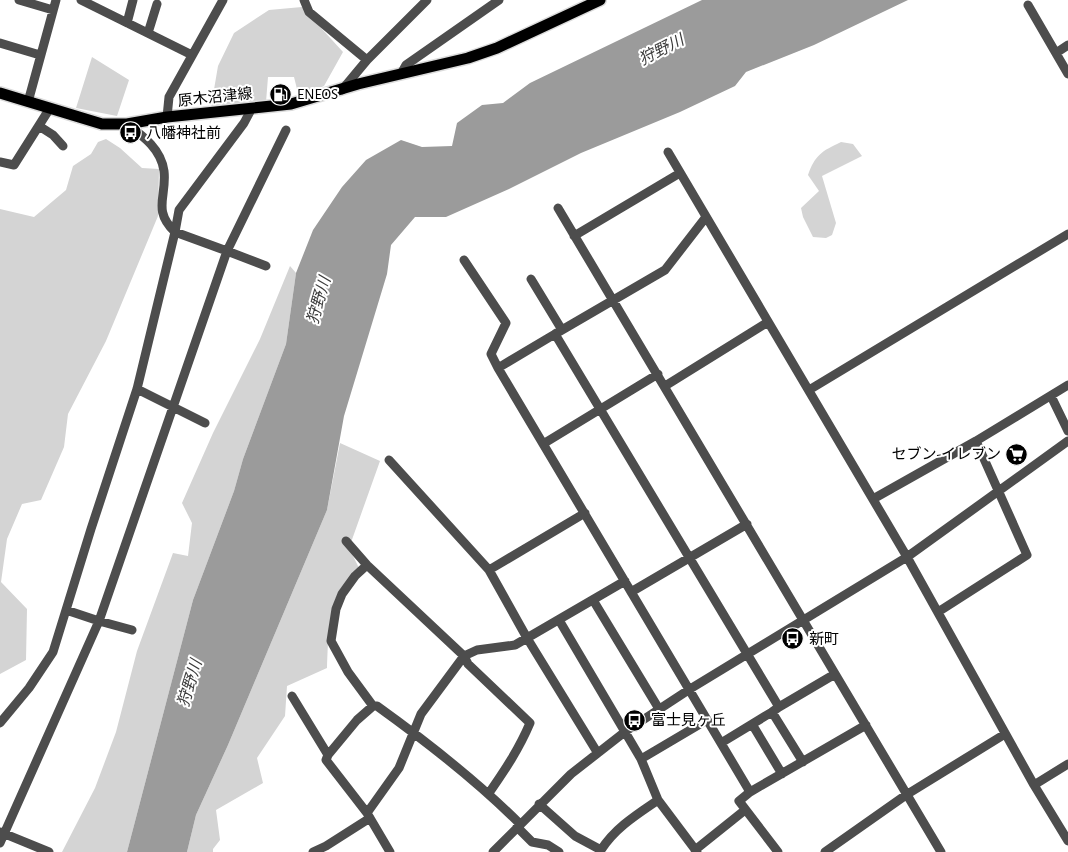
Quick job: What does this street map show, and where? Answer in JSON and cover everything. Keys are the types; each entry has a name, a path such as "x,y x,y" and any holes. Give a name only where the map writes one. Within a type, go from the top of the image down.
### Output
{"main road":[{"name":"原木沼津線","path":"0,94 102,124 127,124 167,117 291,104 468,58 497,48 600,0"}],"street":[{"path":"20,0 53,10"},
{"path":"28,102 56,0"},
{"path":"81,0 192,55"},
{"path":"127,23 134,0"},
{"path":"167,117 169,97 223,0"},
{"path":"304,0 309,12 367,60"},
{"path":"342,90 367,60 427,0"},
{"path":"401,74 406,65 499,0"},
{"path":"148,33 157,4"},
{"path":"1028,5 1068,74"},
{"path":"0,43 40,55"},
{"path":"1056,53 1068,46"},
{"path":"0,162 14,165 50,108"},
{"path":"0,723 53,652 91,528 137,389 179,210 244,124 252,108"},
{"path":"127,124 147,139 155,148 164,170 162,213 166,224 175,232 266,266"},
{"path":"39,126 53,135 63,146"},
{"path":"49,852 1,836 99,622 227,251 286,130"},
{"path":"668,152 907,557 1005,734 1068,841"},
{"path":"574,236 680,173"},
{"path":"558,208 941,852"},
{"path":"498,368 665,270 706,217"},
{"path":"809,390 1068,234"},
{"path":"464,260 506,323 491,354 498,368 750,792"},
{"path":"531,279 600,410 746,655 803,762"},
{"path":"665,386 768,322"},
{"path":"543,444 658,374"},
{"path":"873,499 976,441 1068,385"},
{"path":"137,389 206,423"},
{"path":"1051,396 1068,431"},
{"path":"938,612 1028,555 976,441"},
{"path":"493,852 571,774 626,731 690,689 907,557 1068,441"},
{"path":"389,460 489,570 527,638 598,752"},
{"path":"489,570 585,513"},
{"path":"631,592 747,524"},
{"path":"346,541 367,565 464,656 468,664 530,723 522,743 490,793"},
{"path":"367,565 355,576 342,594 336,609 331,641 348,672 373,706 377,706 414,732 490,793 532,842 548,845 557,852"},
{"path":"313,852 326,846 369,815 399,768 421,714 464,656 477,650 515,645 625,581"},
{"path":"593,600 659,709"},
{"path":"66,610 99,622 132,630"},
{"path":"559,620 642,759 658,800 696,851 745,810"},
{"path":"721,743 834,674"},
{"path":"292,696 328,755"},
{"path":"373,706 357,720 326,760 369,815 390,852"},
{"path":"642,759 707,720"},
{"path":"752,724 782,774"},
{"path":"778,852 739,800 866,725"},
{"path":"825,852 906,795 1005,734"},
{"path":"1034,785 1068,764"},
{"path":"539,804 574,836 600,850 625,822 658,800"}],"shaded area":[{"path":"302,7 343,52 324,86 299,97 294,77 268,77 266,102 211,107 218,66 234,33 269,10"},
{"path":"92,57 129,80 117,116 76,108"},
{"path":"106,139 120,148 142,168 159,169 158,216 106,341 68,414 64,447 41,500 22,504 7,539 1,582 27,609 26,660 0,674 0,209 34,217 66,190 73,166 91,154 98,142"},
{"path":"841,142 853,144 862,156 822,176 836,223 832,235 826,238 813,237 803,217 801,208 819,191 808,175 813,163 820,154"},
{"path":"290,266 296,273 286,344 193,600 127,852 62,852 95,788 116,732 137,651 173,553 188,556 192,523 182,503 213,433 260,339"},
{"path":"340,443 380,461 349,548 359,568 341,588 333,605 329,626 327,668 287,686 285,716 257,758 263,783 216,810 220,840 213,849 213,852 187,852 196,815 228,745 327,510"}],"water":[{"name":"狩野川","path":"702,0 908,0 814,45 746,72 735,86 680,112 581,153 509,189 446,217 415,217 391,245 387,274 344,416 327,510 228,745 196,815 187,852 127,852 193,600 286,344 296,273 313,230 342,187 366,160 401,140 422,147 452,146 457,123 482,105 503,103 530,83"}],"place":[{"name":"ENEOS","path":"281,94"},
{"name":"八幡神社前","path":"130,133"},
{"name":"セブン-イレブン","path":"1017,454"},
{"name":"新町","path":"793,639"},
{"name":"富士見ヶ丘","path":"635,720"}]}
